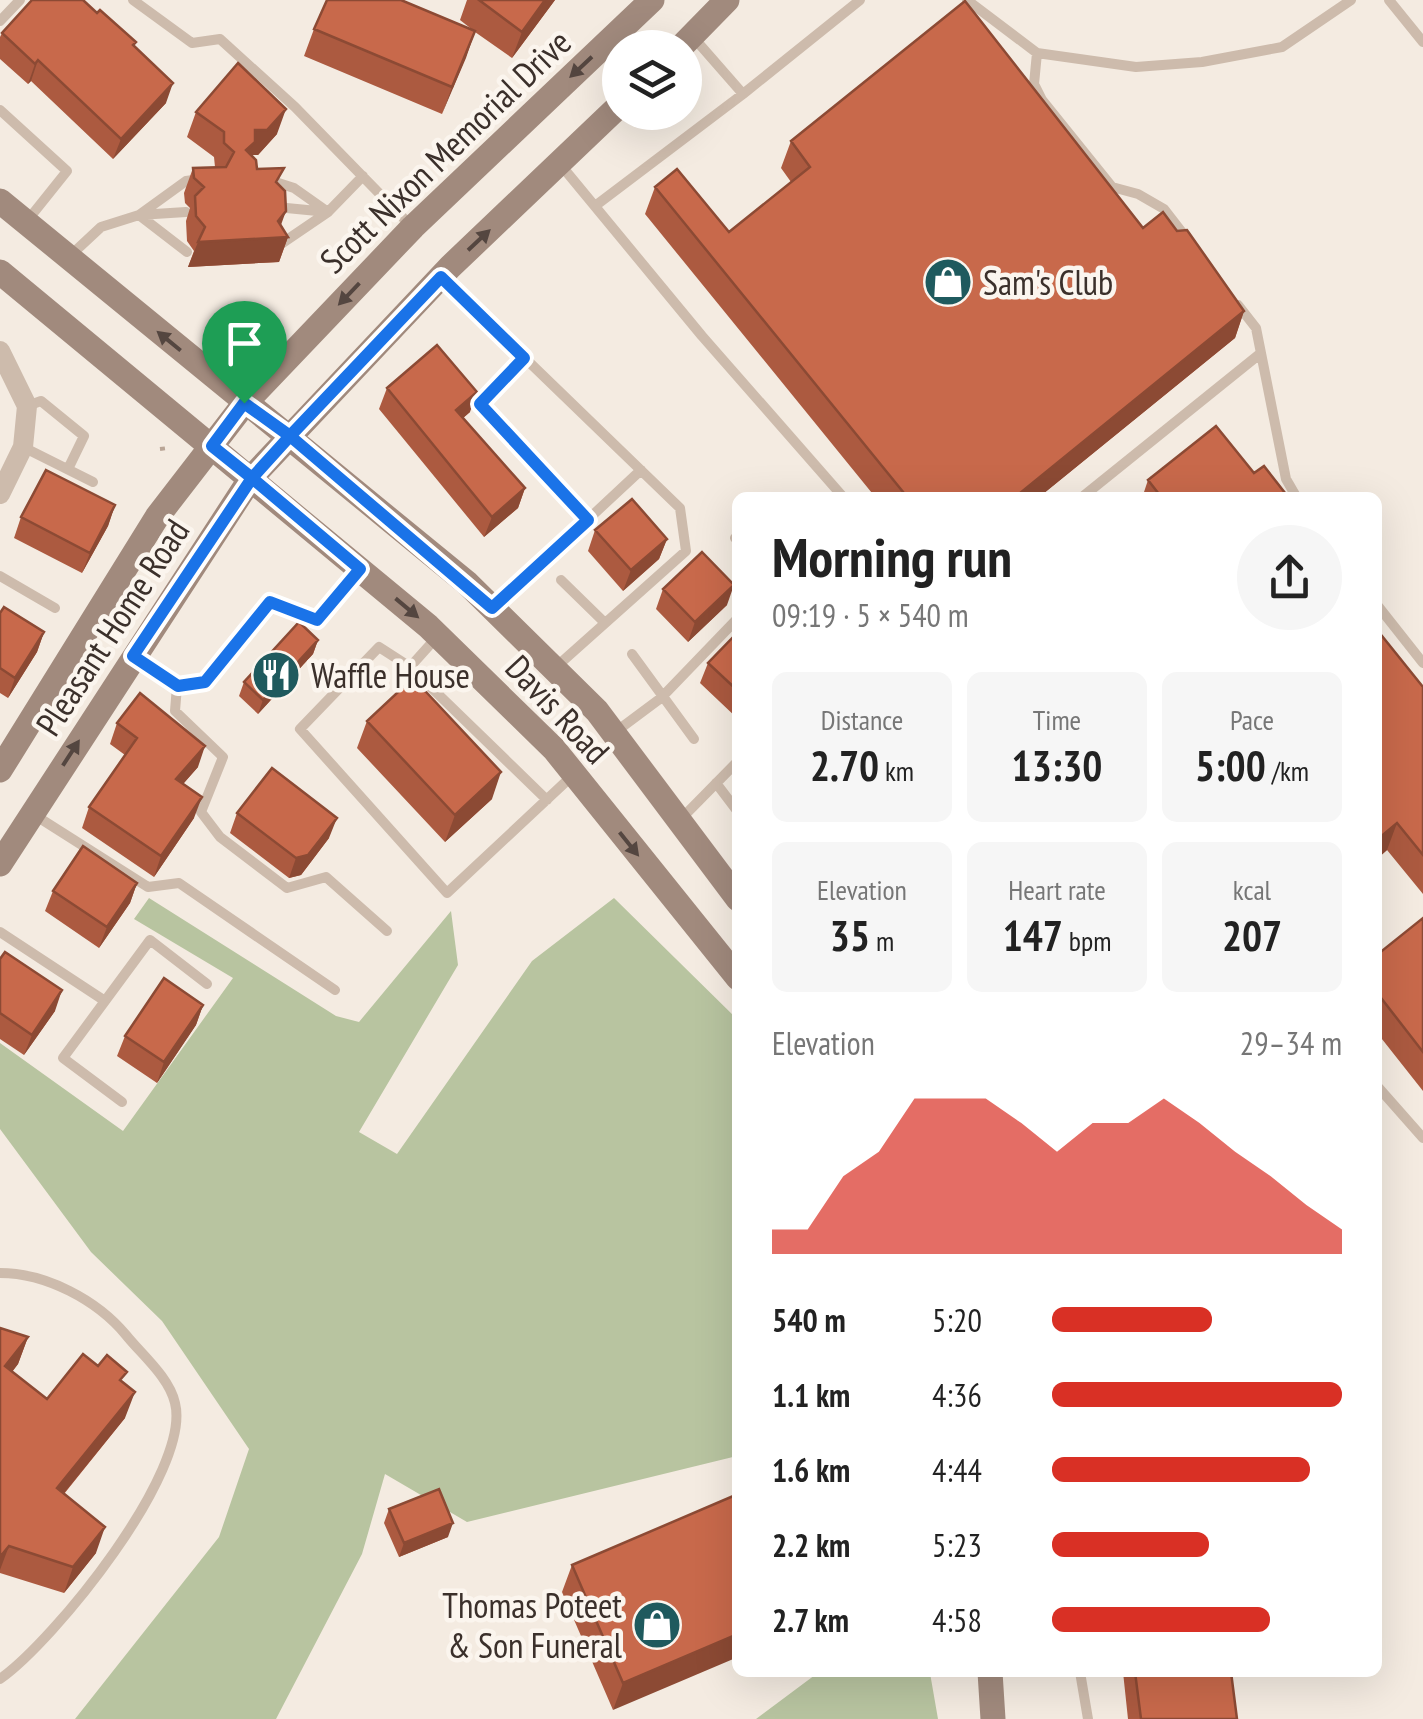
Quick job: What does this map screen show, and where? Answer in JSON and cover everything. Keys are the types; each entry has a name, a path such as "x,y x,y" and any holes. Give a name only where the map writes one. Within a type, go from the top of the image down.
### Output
{"main road":[{"name":"Scott Nixon Memorial Drive","path":"212,446 244,403 413,227 652,0"},
{"path":"698,30 727,0"},
{"path":"252,478 441,277 602,123"},
{"name":"Davis Road","path":"0,201 244,403 290,436 492,608 555,668 614,734 732,891"},
{"name":"Davis Road","path":"0,272 438,636 574,775 732,971"},
{"name":"Pleasant Home Road","path":"0,770 157,517 212,446"},
{"name":"Pleasant Home Road","path":"0,864 252,478"},
{"path":"990,1677 994,1719"}],"street":[{"path":"0,351 27,406 23,447 0,494"}],"lane":[{"path":"0,20 20,0"},
{"path":"133,0 192,43 220,40 413,227"},
{"path":"594,206 860,0"},
{"path":"967,0 1037,53 1136,67 1202,62 1282,47 1351,0"},
{"path":"1389,0 1423,42"},
{"path":"1037,53 1034,84 1112,187 1138,194 1164,209 1194,248"},
{"path":"702,57 743,94"},
{"path":"0,110 66,171 26,222"},
{"path":"560,164 839,492"},
{"path":"278,246 328,212 363,176"},
{"path":"139,215 186,180 216,178"},
{"path":"261,178 294,188 328,212"},
{"path":"276,207 328,212"},
{"path":"68,258 100,228 139,215 186,212"},
{"path":"139,215 188,252"},
{"path":"441,277 680,508 686,551 555,668"},
{"path":"1226,289 1256,328 1286,479 1294,492"},
{"path":"1088,492 1260,353"},
{"path":"524,358 480,404 588,520"},
{"path":"27,406 42,402 84,436 68,469"},
{"path":"23,447 92,482"},
{"path":"492,608 641,470"},
{"path":"133,656 178,686 205,682 270,602 317,620 360,569"},
{"path":"0,576 55,608"},
{"path":"562,580 604,621"},
{"path":"1382,611 1423,662"},
{"path":"614,734 661,698 732,624"},
{"path":"410,667 438,636"},
{"path":"547,800 410,667 379,647 300,729 447,893 574,775"},
{"path":"632,654 694,739"},
{"path":"178,686 175,711 223,757 201,812 220,837 287,888 326,877 387,930"},
{"path":"678,822 732,767"},
{"path":"716,783 732,804"},
{"path":"32,814 148,887 180,883 335,990"},
{"path":"0,932 105,1001"},
{"path":"122,1102 63,1058 150,940 207,984"},
{"path":"1382,1092 1423,1138"},
{"path":"0,1272 44,1279 117,1324 166,1384 175,1402 176,1424 156,1481 110,1560 44,1640 0,1679"},
{"path":"1081,1677 1088,1719"}],"path":[{"path":"231,370 241,360 242,351"},
{"path":"160,449 168,448"}],"green space":[{"path":"149,898 336,1016 359,1022 451,911 458,965 359,1132 397,1154 532,961 614,898 732,1014 732,1457 467,1522 385,1474 362,1554 276,1719 75,1719 219,1537 249,1449 162,1321 91,1252 0,1129 0,1043 123,1131 233,978 134,919"},
{"path":"812,1677 931,1677 938,1719 756,1719"}],"building":[{"path":"32,0 83,0 97,13 100,10 173,83 121,139 38,60 35,64 2,33"},
{"path":"327,0 401,0 475,31 452,87 314,29"},
{"path":"479,0 545,0 522,32"},
{"name":"Sam's Club","path":"965,1 1143,228 1163,212 1177,231 1187,230 1244,311 1021,492 903,492 655,187 677,169 729,232 810,167 791,141"},
{"path":"238,63 286,109 267,130 255,130 255,142 246,150 256,160 257,169 284,168 276,182 285,191 286,211 278,221 288,237 198,242 205,227 196,216 195,196 204,187 194,178 193,168 226,167 234,152 224,143 224,132 196,112"},
{"path":"437,345 477,392 456,410 525,488 492,517 387,388"},
{"path":"1216,426 1254,473 1264,466 1284,492 1157,492 1148,480"},
{"path":"46,470 115,505 90,553 21,517"},
{"path":"632,499 667,539 631,570 595,530"},
{"path":"702,552 732,583 695,622 663,589"},
{"path":"4,607 44,632 15,678 0,668 0,613"},
{"name":"Waffle House","path":"299,622 318,640 263,700 244,682"},
{"path":"1382,636 1423,687 1423,855 1397,823 1382,836"},
{"path":"732,638 732,685 708,663"},
{"path":"413,678 501,772 455,815 367,721"},
{"path":"140,693 205,746 176,779 202,797 161,856 89,807 137,738 117,723"},
{"path":"272,768 337,818 308,855 296,858 237,813"},
{"path":"83,846 137,883 107,927 53,891"},
{"path":"1423,918 1423,1052 1382,999 1382,951"},
{"path":"5,952 62,990 32,1035 0,1013 0,959"},
{"path":"164,978 203,1005 164,1062 125,1036"},
{"path":"0,1328 28,1337 5,1366 47,1399 83,1354 98,1366 107,1355 127,1372 120,1380 135,1392 57,1488 105,1527 73,1567 9,1546 0,1557"},
{"path":"439,1489 453,1523 404,1543 389,1509"},
{"name":"Thomas Poteet & Son Funeral","path":"732,1497 732,1637 623,1683 572,1565"},
{"path":"1136,1677 1232,1677 1237,1719 1141,1719"}],"place":[{"name":"Sam's Club","path":"948,282"},
{"name":"Waffle House","path":"276,675"},
{"name":"Thomas Poteet & Son Funeral","path":"657,1625"}],"route":[{"path":"244,403 212,446 252,478 133,656 178,686 205,682 270,602 317,620 360,569 252,478 290,436 492,608 588,520 480,404 524,358 441,277 290,436 244,403"}]}
